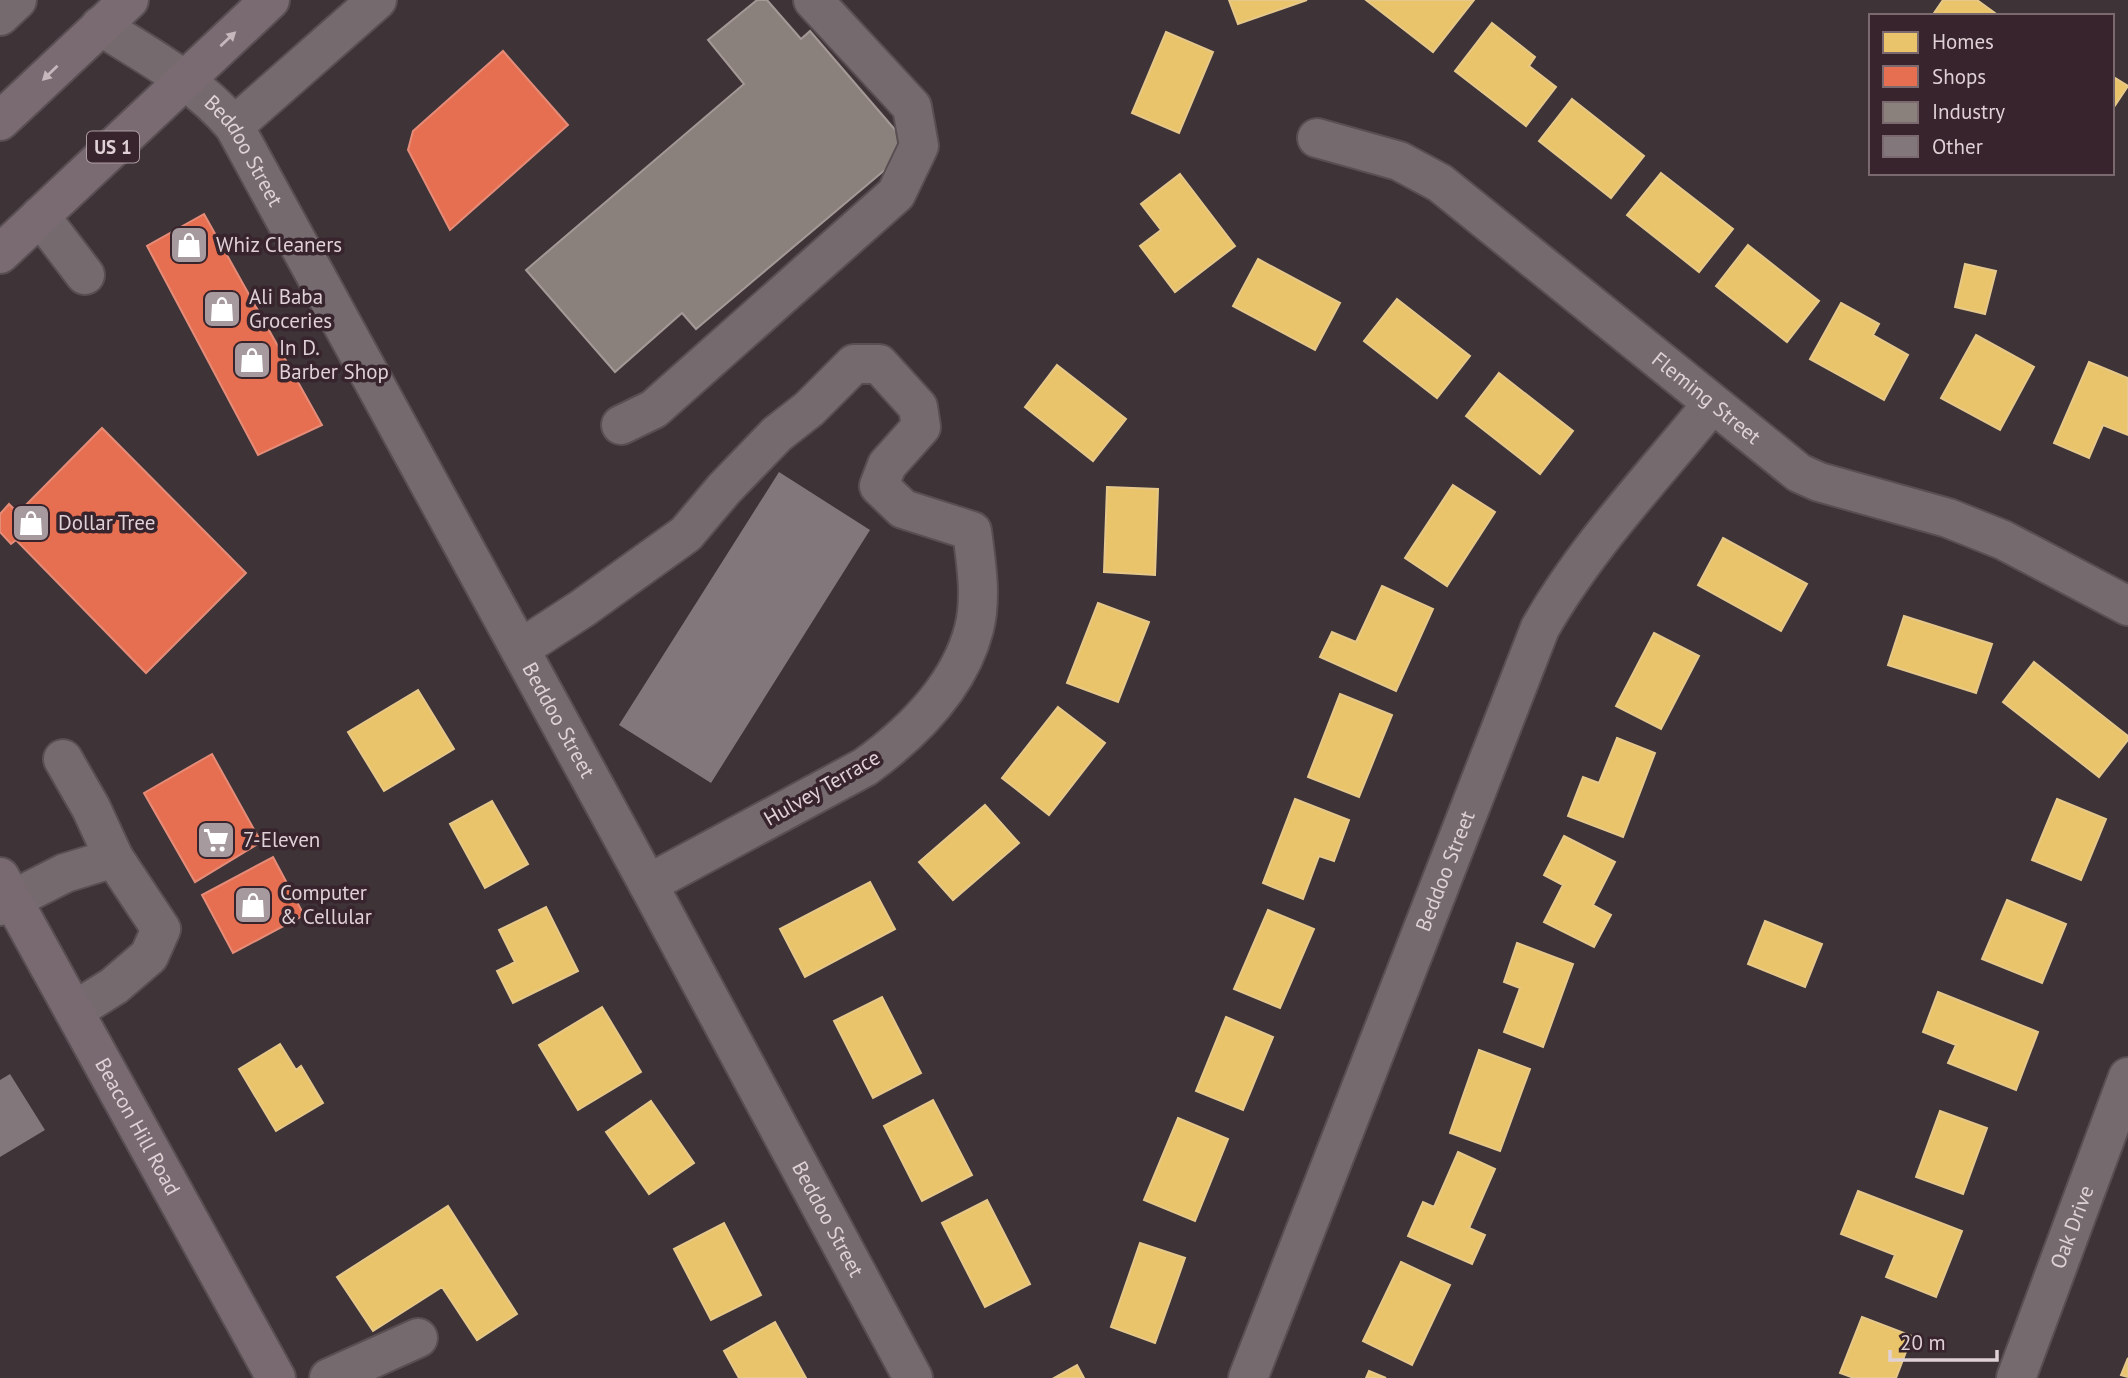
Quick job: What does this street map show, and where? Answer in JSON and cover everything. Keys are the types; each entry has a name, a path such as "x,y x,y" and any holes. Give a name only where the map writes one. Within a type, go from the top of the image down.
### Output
{"highway":[{"path":"0,121 128,0"},
{"name":"US 1","path":"0,254 270,0"}],"main road":[{"name":"Beacon Hill Road","path":"4,894 74,1012 276,1378"}],"street":[{"path":"0,16 17,0"},
{"path":"234,126 377,0"},
{"path":"621,425 654,410 896,194 919,146 912,107 813,0"},
{"name":"Beddoo Street","path":"100,26 185,78 217,106 234,126 648,884 913,1378"},
{"name":"Fleming Street","path":"1317,138 1399,161 1440,183 1799,473 1819,482 1948,518 2003,540 2128,606"},
{"path":"40,216 85,275"},
{"name":"Hulvey Terrace","path":"520,649 583,608 686,534 724,489 777,434 809,409 854,364 879,364 918,407 921,427 887,465 879,486 903,509 972,531 978,584 974,627 962,661 925,716 895,745 865,767 648,884"},
{"name":"Beddoo Street","path":"1248,1378 1540,628 1581,565 1712,404"},
{"path":"63,760 114,858 161,929 149,956 114,986 74,1012"},
{"path":"4,894 114,858"},
{"name":"Oak Drive","path":"2015,1378 2128,1077"},
{"path":"330,1378 418,1338"}],"building: Homes":[{"path":"1229,0 1307,0 1238,24"},
{"path":"1366,0 1474,0 1433,52"},
{"path":"1943,0 1977,0 1996,14 1933,14"},
{"path":"1492,23 1535,57 1529,66 1556,87 1526,126 1455,71"},
{"path":"1166,32 1213,52 1179,133 1132,113"},
{"path":"2114,77 2128,86 2114,107"},
{"path":"1572,99 1644,156 1611,198 1539,141"},
{"path":"1661,173 1733,229 1699,272 1627,215"},
{"path":"1180,174 1235,246 1175,292 1140,246 1161,230 1141,204"},
{"path":"1748,245 1819,301 1787,342 1716,286"},
{"path":"1258,259 1340,303 1315,350 1233,306"},
{"path":"1965,264 1996,271 1985,314 1955,307"},
{"path":"1397,299 1470,356 1437,398 1364,341"},
{"path":"1841,303 1879,324 1873,335 1908,355 1884,400 1810,359"},
{"path":"1976,335 2034,367 2000,430 1941,398"},
{"path":"2089,362 2128,378 2128,435 2103,425 2089,458 2054,443"},
{"path":"1057,365 1126,419 1093,461 1025,407"},
{"path":"1499,373 1573,431 1540,474 1466,416"},
{"path":"1453,485 1495,512 1447,586 1405,558"},
{"path":"1107,487 1158,489 1155,575 1104,572"},
{"path":"1723,538 1807,584 1781,631 1698,585"},
{"path":"1382,586 1433,609 1396,691 1320,657 1332,632 1356,642"},
{"path":"1098,603 1149,622 1118,702 1067,683"},
{"path":"1904,616 1992,644 1976,693 1888,665"},
{"path":"1654,633 1699,656 1661,729 1616,706"},
{"path":"2034,662 2128,736 2128,740 2099,777 2003,702"},
{"path":"418,690 454,749 384,791 348,732"},
{"path":"1340,694 1392,715 1359,797 1308,777"},
{"path":"1058,707 1105,743 1049,815 1002,778"},
{"path":"1617,738 1655,753 1623,837 1568,816 1583,777 1599,783"},
{"path":"1295,799 1349,820 1334,861 1319,856 1303,899 1263,883"},
{"path":"2057,799 2106,819 2081,880 2032,860"},
{"path":"492,801 528,864 485,888 450,824"},
{"path":"985,805 1019,843 953,900 919,862"},
{"path":"1564,836 1615,862 1593,905 1611,915 1594,947 1544,922 1563,885 1544,875"},
{"path":"870,882 895,929 805,977 780,929"},
{"path":"2007,900 2066,924 2042,983 1982,959"},
{"path":"546,907 578,971 513,1003 497,971 515,962 499,930"},
{"path":"1268,910 1314,929 1280,1008 1234,989"},
{"path":"1765,921 1822,944 1805,987 1748,964"},
{"path":"1517,943 1573,964 1543,1047 1504,1032 1520,988 1504,982"},
{"path":"1938,992 2038,1032 2016,1090 1948,1063 1956,1045 1923,1032"},
{"path":"882,997 921,1073 873,1098 834,1021"},
{"path":"602,1007 641,1072 578,1110 539,1045"},
{"path":"1226,1017 1273,1037 1243,1110 1196,1091"},
{"path":"280,1044 296,1070 301,1066 323,1103 276,1131 239,1069"},
{"path":"1479,1050 1530,1069 1500,1151 1450,1133"},
{"path":"933,1100 972,1175 922,1201 884,1126"},
{"path":"651,1101 694,1163 649,1194 606,1132"},
{"path":"1940,1111 1987,1128 1963,1194 1916,1177"},
{"path":"1178,1118 1228,1139 1195,1221 1144,1200"},
{"path":"1458,1152 1495,1169 1469,1228 1485,1235 1472,1264 1408,1236 1423,1202 1434,1207"},
{"path":"1858,1191 1962,1231 1936,1297 1886,1277 1895,1255 1841,1234"},
{"path":"987,1200 1030,1284 985,1307 942,1223"},
{"path":"448,1206 517,1314 477,1340 442,1287 373,1331 337,1277"},
{"path":"724,1223 761,1295 711,1320 674,1249"},
{"path":"1140,1243 1185,1258 1155,1343 1111,1327"},
{"path":"1401,1262 1450,1285 1412,1365 1363,1341"},
{"path":"1862,1317 1912,1336 1896,1378 1854,1378 1840,1373"},
{"path":"775,1322 806,1378 739,1378 724,1351"},
{"path":"2128,1358 2128,1377 2121,1375"},
{"path":"1077,1365 1084,1378 1054,1378"},
{"path":"1369,1371 1386,1378 1366,1378"}],"building: Shops":[{"path":"503,51 568,125 450,230 408,150 413,131"},
{"path":"204,214 322,425 258,455 147,246"},
{"path":"102,428 246,573 146,673 16,540 11,544 0,532 0,514 9,504 18,513"},
{"path":"212,754 261,842 195,882 144,793"},
{"name":"Computer & Cellular","path":"273,857 304,915 233,953 202,895"}],"building: Industry":[{"path":"757,0 767,0 801,39 810,31 897,132 902,128 899,158 696,329 682,313 615,372 526,270 744,84 708,40"}],"building: Other":[{"path":"779,472 870,530 711,783 619,725"},
{"path":"10,1074 45,1130 0,1157 0,1080"}],"place":[{"name":"Whiz Cleaners","path":"189,245"},
{"name":"Ali Baba Groceries","path":"222,309"},
{"name":"In D. Barber Shop","path":"252,360"},
{"name":"Dollar Tree","path":"31,523"},
{"name":"7-Eleven","path":"216,840"},
{"name":"Computer & Cellular","path":"253,905"}]}
